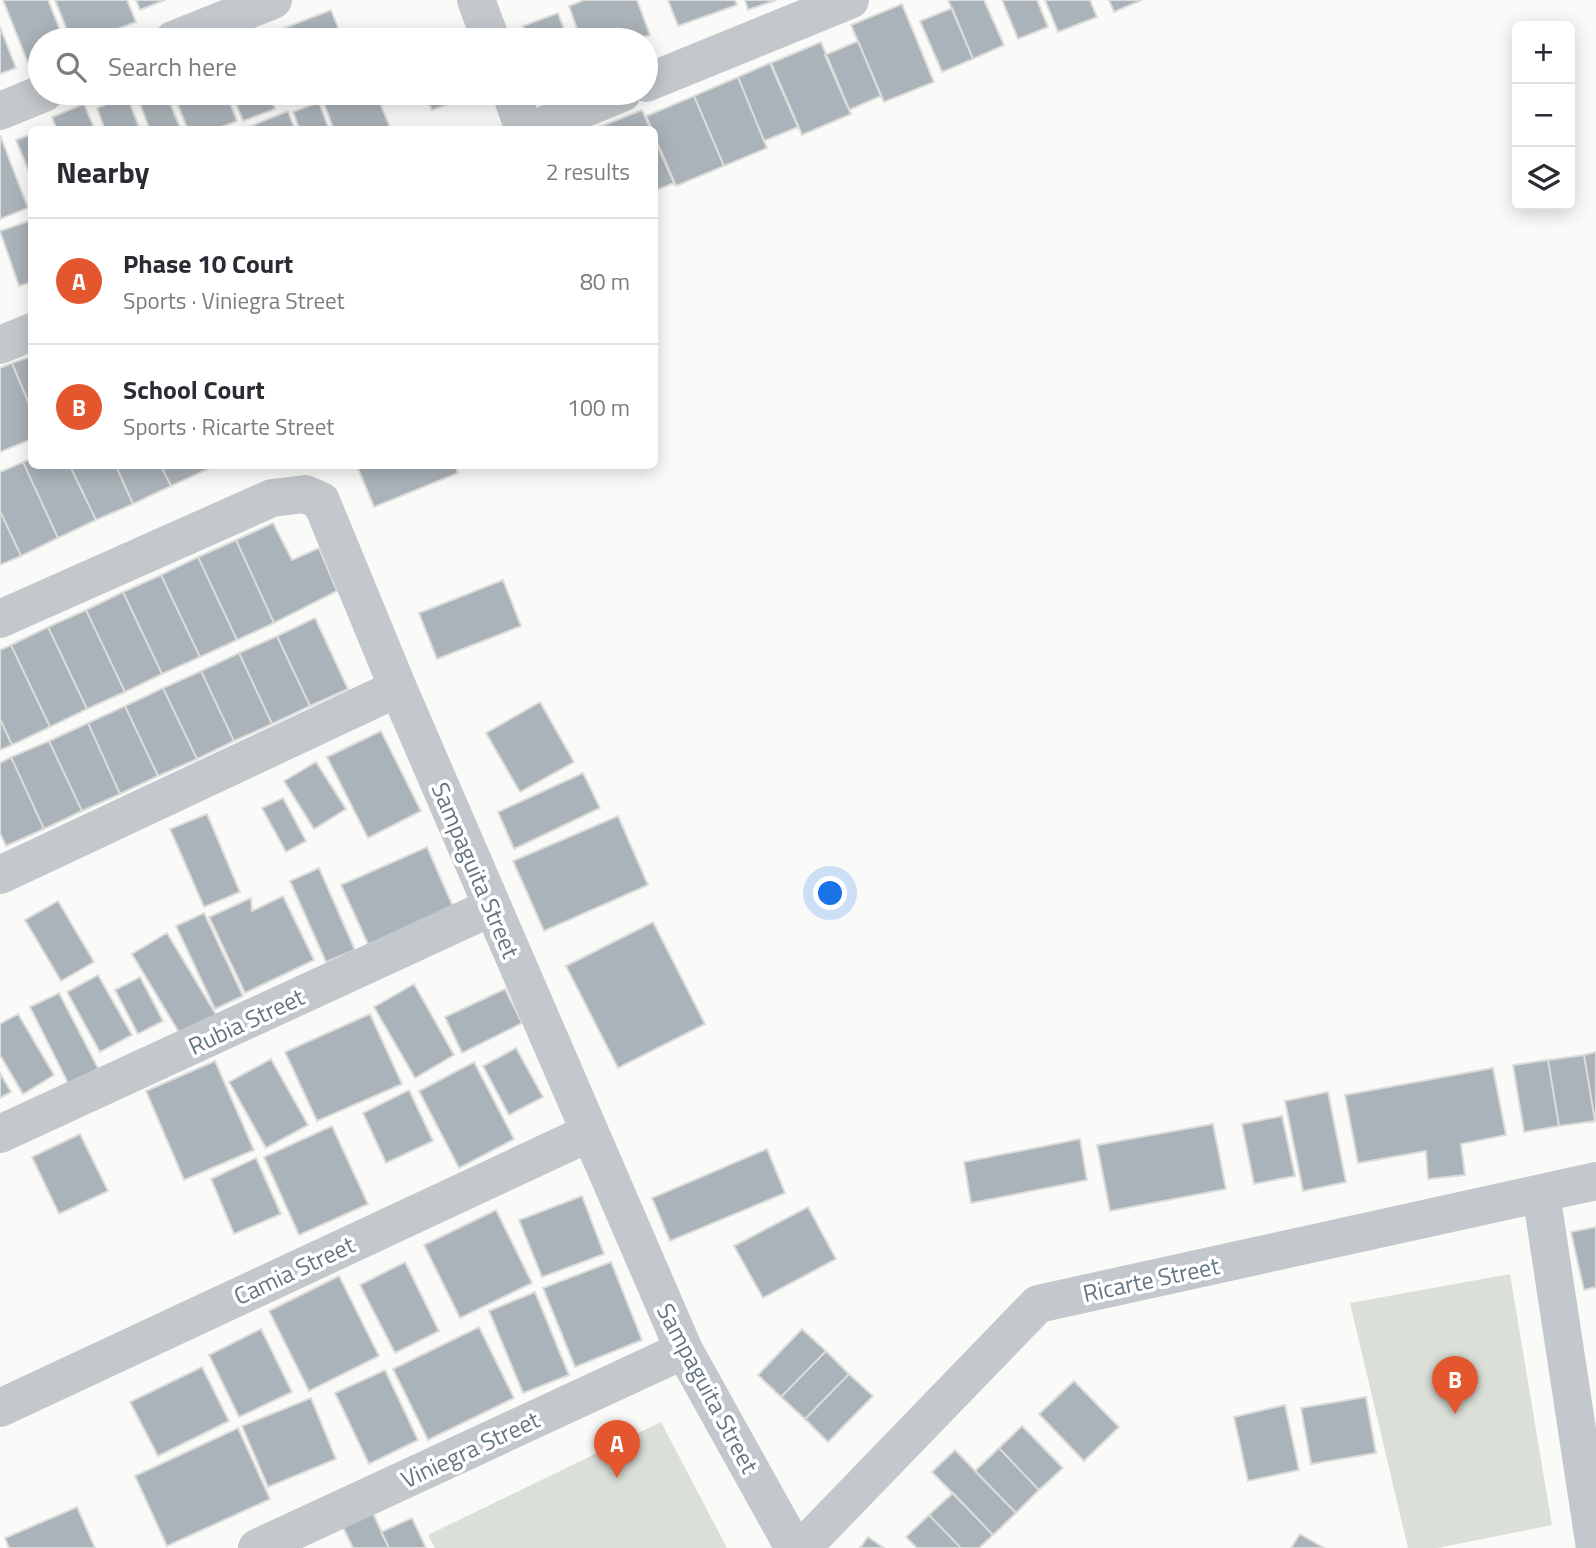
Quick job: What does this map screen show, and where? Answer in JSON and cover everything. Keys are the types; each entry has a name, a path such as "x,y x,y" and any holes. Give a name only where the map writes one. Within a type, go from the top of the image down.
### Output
{"street":[{"path":"203,28 272,0"},
{"path":"476,0 486,28"},
{"path":"658,78 850,0"},
{"path":"0,111 28,100"},
{"path":"515,105 523,126"},
{"path":"542,126 593,105"},
{"path":"0,345 28,334"},
{"name":"Sampaguita Street","path":"0,619 272,498 305,495 321,501 398,688 684,1350 794,1548"},
{"path":"0,875 398,688"},
{"name":"Rubia Street","path":"0,1134 492,907"},
{"name":"Camia Street","path":"0,1408 589,1133"},
{"name":"Ricarte Street","path":"802,1548 1038,1304 1596,1181"},
{"path":"1541,1193 1595,1548"},
{"name":"Viniegra Street","path":"257,1548 684,1350"}],"shaded area":[{"path":"1510,1274 1552,1525 1437,1548 1408,1548 1350,1303"},
{"path":"661,1422 727,1548 435,1548 428,1535"}],"building":[{"path":"3,0 48,0 59,28 28,28 28,63"},
{"path":"55,0 127,0 136,22 120,28 66,28"},
{"path":"136,0 165,0 140,10"},
{"path":"584,0 637,0 647,28 577,28 569,6"},
{"path":"668,0 735,0 737,5 678,26"},
{"path":"745,0 776,0 748,10"},
{"path":"948,0 984,0 1004,45 973,59"},
{"path":"1002,0 1037,0 1048,27 1018,39"},
{"path":"1045,0 1090,0 1097,17 1058,32"},
{"path":"1109,0 1142,0 1114,12"},
{"path":"902,4 934,82 884,102 851,25"},
{"path":"952,8 973,59 942,72 920,21"},
{"path":"331,10 338,28 284,28"},
{"path":"558,13 564,28 524,28 523,26"},
{"path":"0,27 16,68 0,74"},
{"path":"858,41 881,96 849,110 825,55"},
{"path":"821,42 851,114 802,135 771,63"},
{"path":"770,63 798,127 764,141 738,77"},
{"path":"738,77 767,148 724,166 694,96"},
{"path":"694,96 724,166 676,186 658,144 658,126 650,126 646,116"},
{"path":"84,105 93,126 55,126 52,117"},
{"path":"104,105 130,105 138,126 104,126 97,108"},
{"path":"140,105 171,105 179,126 148,126"},
{"path":"178,105 231,105 237,121 224,126 186,126"},
{"path":"237,105 274,105 275,109 243,121"},
{"path":"311,105 320,105 328,126 298,126 293,112"},
{"path":"325,105 381,105 389,126 332,126"},
{"path":"430,105 446,105 432,110"},
{"path":"642,110 649,126 602,126"},
{"path":"288,111 294,126 251,126"},
{"path":"0,135 28,208 0,219"},
{"path":"28,136 28,169 16,140"},
{"path":"658,147 674,183 658,189"},
{"path":"28,221 28,283 19,286 0,231"},
{"path":"28,357 28,401 12,363"},
{"path":"12,363 28,401 28,441 0,452 0,368"},
{"path":"28,460 28,469 71,469 96,520 58,538 23,462"},
{"path":"23,462 58,538 21,556 0,511 0,472"},
{"path":"71,469 117,469 133,504 96,520"},
{"path":"117,469 162,469 171,486 133,504"},
{"path":"162,469 208,469 171,486"},
{"path":"358,469 456,469 458,473 374,507"},
{"path":"0,511 21,556 0,565"},
{"path":"273,523 292,560 319,548 337,591 274,623 236,540"},
{"path":"236,540 274,623 237,640 198,557"},
{"path":"198,557 237,640 200,657 161,575"},
{"path":"161,575 200,657 162,674 123,592"},
{"path":"503,580 521,626 437,659 419,613"},
{"path":"123,592 162,674 125,692 86,610"},
{"path":"86,610 125,692 87,709 48,627"},
{"path":"315,618 348,689 310,706 277,636"},
{"path":"48,627 87,709 50,727 11,645"},
{"path":"277,636 310,706 272,724 239,653"},
{"path":"11,645 50,727 12,745 0,719 0,650"},
{"path":"239,653 272,724 234,741 201,671"},
{"path":"201,671 234,741 197,759 163,688"},
{"path":"163,688 197,759 158,776 125,706"},
{"path":"540,702 574,762 520,792 486,733"},
{"path":"125,706 158,776 120,794 88,723"},
{"path":"0,719 12,745 0,750"},
{"path":"88,723 120,794 82,811 49,741"},
{"path":"381,731 421,811 368,838 327,757"},
{"path":"49,741 82,811 44,829 11,757"},
{"path":"11,757 44,829 6,846 0,833 0,763"},
{"path":"316,762 346,809 314,829 284,781"},
{"path":"583,773 600,808 514,849 498,812"},
{"path":"283,798 306,841 286,852 262,808"},
{"path":"207,814 240,892 204,907 170,829"},
{"path":"618,816 648,885 544,931 513,861"},
{"path":"427,847 454,909 369,946 341,885"},
{"path":"319,868 355,950 326,962 290,881"},
{"path":"283,896 314,960 245,993 209,917 251,898 252,911"},
{"path":"58,901 94,962 61,981 25,920"},
{"path":"204,913 243,996 215,1009 176,926"},
{"path":"653,922 705,1024 618,1068 566,966"},
{"path":"167,933 218,1018 183,1039 132,954"},
{"path":"98,975 132,1035 100,1052 67,992"},
{"path":"140,977 163,1021 138,1034 115,990"},
{"path":"414,984 454,1055 415,1078 374,1007"},
{"path":"505,989 522,1023 462,1053 445,1017"},
{"path":"59,993 100,1072 70,1087 30,1007"},
{"path":"18,1014 54,1075 23,1094 0,1055 0,1024"},
{"path":"370,1014 402,1084 317,1121 285,1052"},
{"path":"516,1048 543,1097 509,1115 483,1066"},
{"path":"1596,1052 1596,1120 1595,1121 1584,1055"},
{"path":"1584,1055 1595,1121 1559,1126 1548,1060"},
{"path":"271,1059 308,1125 266,1148 229,1082"},
{"path":"1548,1060 1559,1126 1524,1132 1513,1065"},
{"path":"215,1061 254,1150 184,1180 146,1091"},
{"path":"474,1062 514,1139 459,1168 419,1091"},
{"path":"1493,1068 1506,1135 1461,1144 1465,1175 1428,1179 1426,1151 1358,1163 1345,1095"},
{"path":"0,1073 11,1092 0,1098"},
{"path":"409,1090 433,1141 386,1163 363,1113"},
{"path":"1328,1092 1346,1182 1303,1191 1285,1101"},
{"path":"1282,1116 1295,1176 1254,1184 1242,1124"},
{"path":"1213,1124 1226,1189 1110,1211 1097,1145"},
{"path":"332,1126 368,1204 299,1235 264,1157"},
{"path":"80,1134 108,1191 59,1214 32,1157"},
{"path":"1080,1139 1087,1180 971,1203 964,1162"},
{"path":"767,1149 785,1193 670,1241 652,1198"},
{"path":"256,1158 281,1214 234,1234 211,1179"},
{"path":"582,1196 604,1254 542,1277 519,1220"},
{"path":"808,1207 836,1259 763,1298 734,1246"},
{"path":"496,1210 532,1283 460,1318 424,1245"},
{"path":"1596,1227 1596,1287 1584,1290 1571,1232"},
{"path":"405,1262 439,1331 395,1353 360,1285"},
{"path":"611,1262 642,1340 575,1367 543,1288"},
{"path":"339,1276 379,1356 309,1391 269,1311"},
{"path":"535,1292 569,1375 523,1393 489,1311"},
{"path":"479,1327 514,1398 428,1440 393,1369"},
{"path":"261,1329 292,1392 239,1417 209,1355"},
{"path":"802,1329 826,1351 781,1397 758,1375"},
{"path":"826,1351 849,1374 805,1419 781,1397"},
{"path":"202,1367 229,1421 158,1456 130,1402"},
{"path":"385,1370 418,1440 369,1464 335,1393"},
{"path":"849,1374 873,1396 828,1442 805,1419"},
{"path":"1074,1381 1119,1427 1084,1461 1039,1414"},
{"path":"1366,1397 1376,1453 1311,1464 1301,1408"},
{"path":"311,1398 336,1459 268,1487 242,1426"},
{"path":"1285,1405 1299,1470 1248,1481 1234,1417"},
{"path":"1022,1426 1063,1468 1039,1490 999,1448"},
{"path":"238,1428 270,1499 167,1546 135,1476"},
{"path":"999,1448 1039,1490 1016,1513 975,1471"},
{"path":"955,1450 1016,1513 993,1535 932,1472"},
{"path":"953,1493 993,1535 979,1548 961,1548 929,1515"},
{"path":"77,1507 95,1548 9,1548 5,1538"},
{"path":"371,1509 389,1548 353,1548 341,1523"},
{"path":"929,1515 961,1548 917,1548 906,1537"},
{"path":"412,1518 426,1548 389,1548 381,1532"},
{"path":"1300,1534 1324,1548 1291,1548"},
{"path":"868,1537 884,1548 860,1548"}],"place":[{"name":"School Court","path":"1455,1414"},
{"name":"Phase 10 Court","path":"617,1478"}]}
